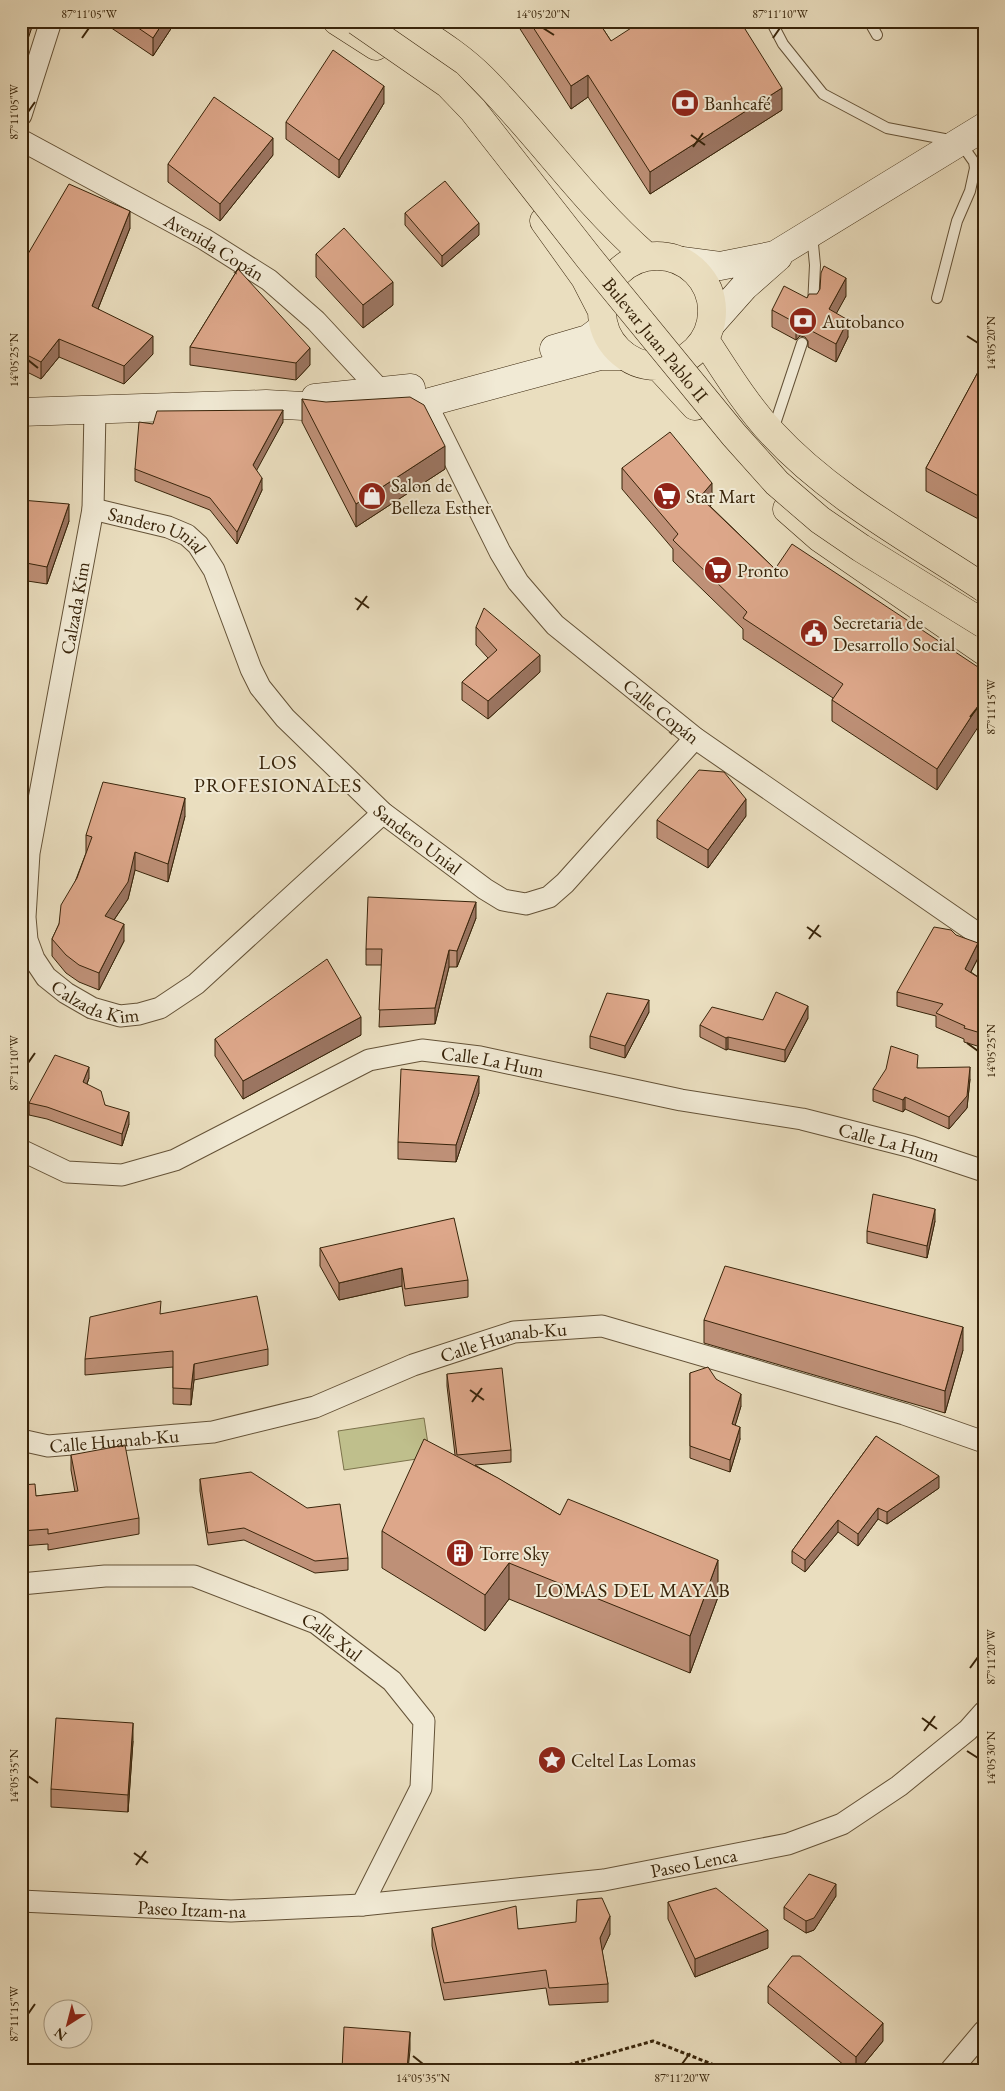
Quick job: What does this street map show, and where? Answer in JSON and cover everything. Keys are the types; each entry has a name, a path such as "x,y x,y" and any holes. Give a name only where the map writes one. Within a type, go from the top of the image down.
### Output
{"main road":[{"name":"Bulevar Juan Pablo II","path":"336,21 417,74 452,104 556,236 585,278 603,318"},
{"name":"Bulevar Juan Pablo II","path":"357,21 448,84 473,110 734,435 777,483 820,520 861,548 984,624"},
{"path":"405,21 447,49 481,77 588,200 646,256"},
{"path":"646,256 664,256 682,261 697,272 708,287 713,305 709,332 693,354 677,364 659,367 641,364 625,356 612,343 603,318 605,291 614,275 628,263 646,256"},
{"name":"Bulevar Juan Pablo II","path":"709,332 741,395 772,433 803,463 842,495 984,588"},
{"name":"Bulevar Juan Pablo II","path":"659,367 769,493 820,538 984,651"}],"street":[{"path":"21,115 51,21"},
{"path":"682,261 720,266 775,255 984,127"},
{"name":"Avenida Copán","path":"21,140 173,222 269,280 316,321 380,390"},
{"path":"709,332 751,280 805,236"},
{"path":"266,404 424,386 588,340 603,318"},
{"path":"21,412 266,404 355,408 426,403 600,356 625,356"},
{"name":"Calle Copán","path":"426,403 500,552 536,606 573,641 695,738 984,938"},
{"name":"Calzada Kim","path":"95,410 93,509 25,854 27,940 34,959 46,977 66,993 92,1008 120,1016 139,1014 160,1008 196,984 383,813"},
{"name":"Sandero Unial","path":"93,509 168,527 187,535 198,544 214,570 251,669 260,687 285,718 383,813 485,889 503,900 526,904 548,897 565,883 695,738"},
{"name":"Calle La Hum","path":"21,1150 67,1172 122,1176 175,1160 369,1060 422,1050 480,1058 681,1100 802,1118 912,1146 984,1171"},
{"name":"Calle Huanab-Ku","path":"21,1440 48,1446 213,1432 315,1406 413,1365 514,1332 602,1326 904,1414 984,1442"},
{"name":"Calle Xul","path":"21,1584 106,1576 194,1576 316,1623 392,1681 424,1722 421,1788 362,1905"},
{"name":"Paseo Lenca","path":"362,1905 604,1880 788,1844 842,1824 899,1786 968,1730 984,1712"},
{"name":"Paseo Itzam-na","path":"21,1901 231,1911 362,1905"},
{"path":"952,2070 984,2031"}],"lane":[{"path":"772,21 783,44 823,94 887,128 960,142 974,162 975,168 970,191 957,222 937,298"},
{"path":"869,21 877,35"},
{"path":"805,236 815,265 813,306"},
{"path":"772,433 802,343"}],"path":[{"path":"550,2070 653,2041 727,2070"}],"green space":[{"path":"424,1418 430,1457 344,1470 338,1431"}],"building":[{"path":"21,21 27,21 21,29"},
{"path":"128,21 164,21 153,38"},
{"name":"Banhcafé","path":"529,21 598,21 611,41 642,21 740,21 782,88 650,172 588,75 571,86"},
{"path":"333,50 384,86 339,160 286,122"},
{"path":"214,97 273,138 220,204 168,164"},
{"path":"445,181 479,223 442,256 405,213"},
{"path":"69,184 130,211 92,306 153,336 124,366 59,339 41,362 21,352 21,270 28,260 25,259"},
{"path":"344,228 393,282 363,305 316,254"},
{"path":"824,266 846,278 829,309 848,320 836,344 808,329 809,324 805,319 800,319 796,323 772,310 784,286 807,298 809,294 817,294 820,289 821,273"},
{"path":"238,269 310,348 296,363 190,347"},
{"path":"984,361 984,499 926,468"},
{"name":"Salon de Belleza Esther","path":"410,397 424,405 445,446 356,504 302,399 326,402"},
{"path":"283,410 253,465 262,478 237,532 210,498 135,469 139,422 153,424 157,411"},
{"path":"670,432 712,483 700,497 775,569 792,544 984,671 984,697 937,769 832,700 843,684 743,618 747,612 673,540 678,534 622,468"},
{"path":"21,500 69,504 47,567 21,562"},
{"path":"484,608 540,655 488,701 462,682 497,650 476,627"},
{"path":"699,770 724,772 746,799 708,850 657,820"},
{"path":"103,782 185,798 168,864 135,852 128,882 105,916 124,924 99,973 79,965 66,955 52,939 59,924 61,905 77,878 92,837 86,835"},
{"path":"368,897 476,902 457,951 449,950 435,1008 379,1010 382,949 366,949"},
{"path":"934,927 951,930 956,935 978,943 965,969 984,981 984,1034 964,1028 965,1026 936,1013 943,1004 897,992"},
{"path":"327,959 361,1017 243,1081 215,1039"},
{"path":"776,992 808,1006 785,1050 726,1038 700,1025 712,1007 763,1020"},
{"path":"607,993 649,1000 625,1046 590,1036"},
{"path":"891,1046 918,1055 917,1068 970,1067 967,1096 949,1117 905,1097 903,1100 873,1089 886,1069"},
{"path":"55,1055 89,1067 83,1082 101,1091 105,1105 129,1112 122,1134 47,1107 29,1103"},
{"path":"401,1069 479,1076 456,1145 398,1142"},
{"path":"873,1194 935,1209 927,1246 867,1231"},
{"path":"454,1218 468,1280 405,1289 402,1268 339,1283 320,1248"},
{"path":"725,1266 963,1327 945,1391 704,1320"},
{"path":"257,1296 268,1349 194,1364 191,1389 173,1388 173,1351 85,1359 90,1317 161,1301 160,1314"},
{"path":"708,1367 716,1379 741,1394 732,1424 740,1427 730,1460 690,1446 690,1373"},
{"path":"502,1368 511,1450 457,1455 447,1374"},
{"path":"876,1436 939,1476 887,1512 878,1508 858,1534 838,1520 805,1560 792,1551"},
{"path":"424,1439 498,1478 560,1515 568,1499 718,1560 690,1636 509,1563 485,1595 382,1531"},
{"path":"125,1445 139,1518 48,1534 48,1529 21,1531 21,1485 35,1484 36,1496 78,1491 71,1455"},
{"path":"251,1472 307,1508 340,1504 348,1558 315,1561 244,1528 208,1533 200,1479"},
{"path":"56,1718 133,1723 128,1795 51,1789"},
{"path":"809,1874 836,1884 814,1918 806,1921 784,1907"},
{"path":"716,1888 768,1930 695,1959 668,1902"},
{"path":"602,1898 610,1916 600,1938 608,1984 549,1988 546,1970 444,1983 432,1928 516,1906 518,1929 576,1922 577,1900"},
{"path":"792,1956 800,1956 883,2023 856,2057 768,1986"},
{"path":"344,2027 410,2032 407,2070 342,2070"}],"place":[{"name":"Banhcafé","path":"685,103"},
{"name":"Autobanco","path":"803,321"},
{"name":"Salon de Belleza Esther","path":"372,496"},
{"name":"Star Mart","path":"667,496"},
{"name":"Pronto","path":"718,570"},
{"name":"Secretaria de Desarrollo Social","path":"814,633"},
{"name":"Torre Sky","path":"460,1553"},
{"name":"Celtel Las Lomas","path":"552,1760"}],"district":[{"name":"LOS PROFESIONALES","path":"278,774"},
{"name":"LOMAS DEL MAYAB","path":"633,1590"}]}
